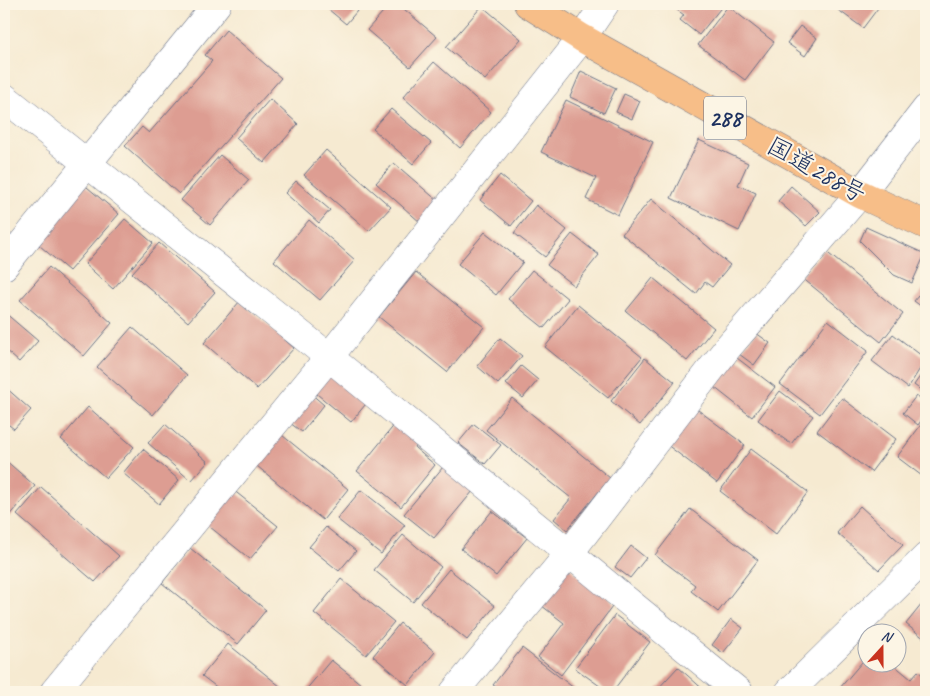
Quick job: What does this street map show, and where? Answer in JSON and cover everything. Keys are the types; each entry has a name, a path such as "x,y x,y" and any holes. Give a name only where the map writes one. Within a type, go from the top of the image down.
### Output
{"highway":[{"name":"国道288号","path":"528,4 582,38 860,194 926,225"}],"street":[{"path":"4,266 217,4"},
{"path":"54,692 328,357 582,38 605,4"},
{"path":"4,97 88,162 568,555 739,692"},
{"path":"454,692 568,555 729,346 860,194 926,109"},
{"path":"789,692 926,557"}],"building":[{"path":"322,4 363,4 346,24"},
{"path":"390,4 398,4 437,37 410,67 367,30"},
{"path":"669,4 724,4 699,35 680,20 684,15"},
{"path":"830,4 881,4 863,28"},
{"path":"482,6 521,39 485,80 446,47"},
{"path":"728,6 774,42 745,80 698,45"},
{"path":"800,26 817,38 805,56 787,43"},
{"path":"226,30 281,78 179,194 125,146 142,127 149,133 212,61 205,55"},
{"path":"434,62 491,112 460,148 403,97"},
{"path":"581,71 616,88 604,113 570,97"},
{"path":"624,94 640,101 632,119 616,112"},
{"path":"270,99 298,124 264,163 236,138"},
{"path":"566,100 653,142 618,215 586,199 596,178 541,152"},
{"path":"391,109 431,143 413,164 373,129"},
{"path":"699,140 748,163 738,185 756,193 739,231 671,198"},
{"path":"326,150 391,207 369,231 304,175"},
{"path":"220,155 249,180 210,225 181,200"},
{"path":"394,163 439,202 421,223 376,183"},
{"path":"500,175 531,201 511,226 480,200"},
{"path":"296,181 330,210 319,223 285,193"},
{"path":"81,182 119,214 69,271 32,239"},
{"path":"791,186 820,212 806,226 778,201"},
{"path":"651,199 730,265 712,287 705,282 696,294 622,234"},
{"path":"536,205 567,230 545,257 514,233"},
{"path":"125,219 153,243 113,289 85,264"},
{"path":"309,220 355,260 320,300 274,261"},
{"path":"866,227 925,254 912,283 894,275 860,241"},
{"path":"485,232 523,262 496,295 458,264"},
{"path":"572,234 599,255 574,286 547,265"},
{"path":"159,243 215,292 188,322 132,273"},
{"path":"824,250 903,314 881,342 801,277"},
{"path":"49,267 112,323 84,356 20,300"},
{"path":"532,270 568,299 544,328 508,299"},
{"path":"416,272 484,327 447,372 379,317"},
{"path":"653,278 714,328 687,361 626,311"},
{"path":"926,286 926,310 914,301"},
{"path":"240,301 294,348 257,389 204,343"},
{"path":"578,305 642,357 608,398 545,347"},
{"path":"4,312 38,341 19,362 4,349"},
{"path":"828,320 868,351 820,414 780,384"},
{"path":"132,327 187,375 153,415 97,367"},
{"path":"756,333 770,343 754,365 739,354"},
{"path":"893,334 926,359 908,388 872,361"},
{"path":"500,338 522,356 498,384 477,366"},
{"path":"645,358 675,382 640,425 611,401"},
{"path":"737,358 775,387 752,417 714,387"},
{"path":"521,366 538,380 523,398 506,384"},
{"path":"330,367 370,399 351,422 312,390"},
{"path":"926,368 926,394 914,385"},
{"path":"4,386 31,410 14,429 4,421"},
{"path":"780,391 813,416 791,444 758,420"},
{"path":"309,392 324,405 302,432 286,420"},
{"path":"916,396 926,403 926,414 918,425 903,413"},
{"path":"512,398 610,478 567,530 554,519 571,498 486,430"},
{"path":"842,398 896,439 871,472 817,431"},
{"path":"88,407 134,447 106,478 61,439"},
{"path":"694,407 745,445 717,483 666,444"},
{"path":"926,418 926,479 897,457"},
{"path":"396,423 419,442 415,448 435,465 401,507 357,471"},
{"path":"165,424 208,462 191,481 148,443"},
{"path":"474,424 501,445 485,464 458,443"},
{"path":"277,431 348,489 323,520 252,462"},
{"path":"143,449 179,480 159,504 123,473"},
{"path":"751,449 808,492 776,534 720,491"},
{"path":"4,459 35,486 8,518 4,514"},
{"path":"443,467 473,491 434,538 404,514"},
{"path":"41,487 119,556 95,582 17,515"},
{"path":"232,489 278,526 250,559 205,523"},
{"path":"361,490 405,525 381,554 337,519"},
{"path":"860,506 903,545 879,570 837,533"},
{"path":"690,509 758,560 718,612 691,591 695,585 655,555"},
{"path":"492,511 527,538 496,576 461,549"},
{"path":"326,527 356,551 339,571 309,547"},
{"path":"403,535 441,567 413,602 374,570"},
{"path":"631,546 646,558 630,578 615,567"},
{"path":"190,548 266,610 238,644 162,583"},
{"path":"565,565 615,603 561,675 538,657 564,623 537,602"},
{"path":"449,569 495,606 467,640 421,603"},
{"path":"341,579 394,622 366,655 314,613"},
{"path":"926,599 926,640 906,624"},
{"path":"615,615 650,642 612,692 608,692 575,668"},
{"path":"731,619 743,628 723,653 712,645"},
{"path":"400,623 435,652 408,685 373,656"},
{"path":"228,644 286,691 223,692 202,676"},
{"path":"522,648 579,692 503,692 493,685"},
{"path":"331,660 371,692 304,692"},
{"path":"678,667 706,692 655,692"},
{"path":"858,667 858,674 905,674 911,679 918,671 926,678 926,692 844,692 839,689"}]}
